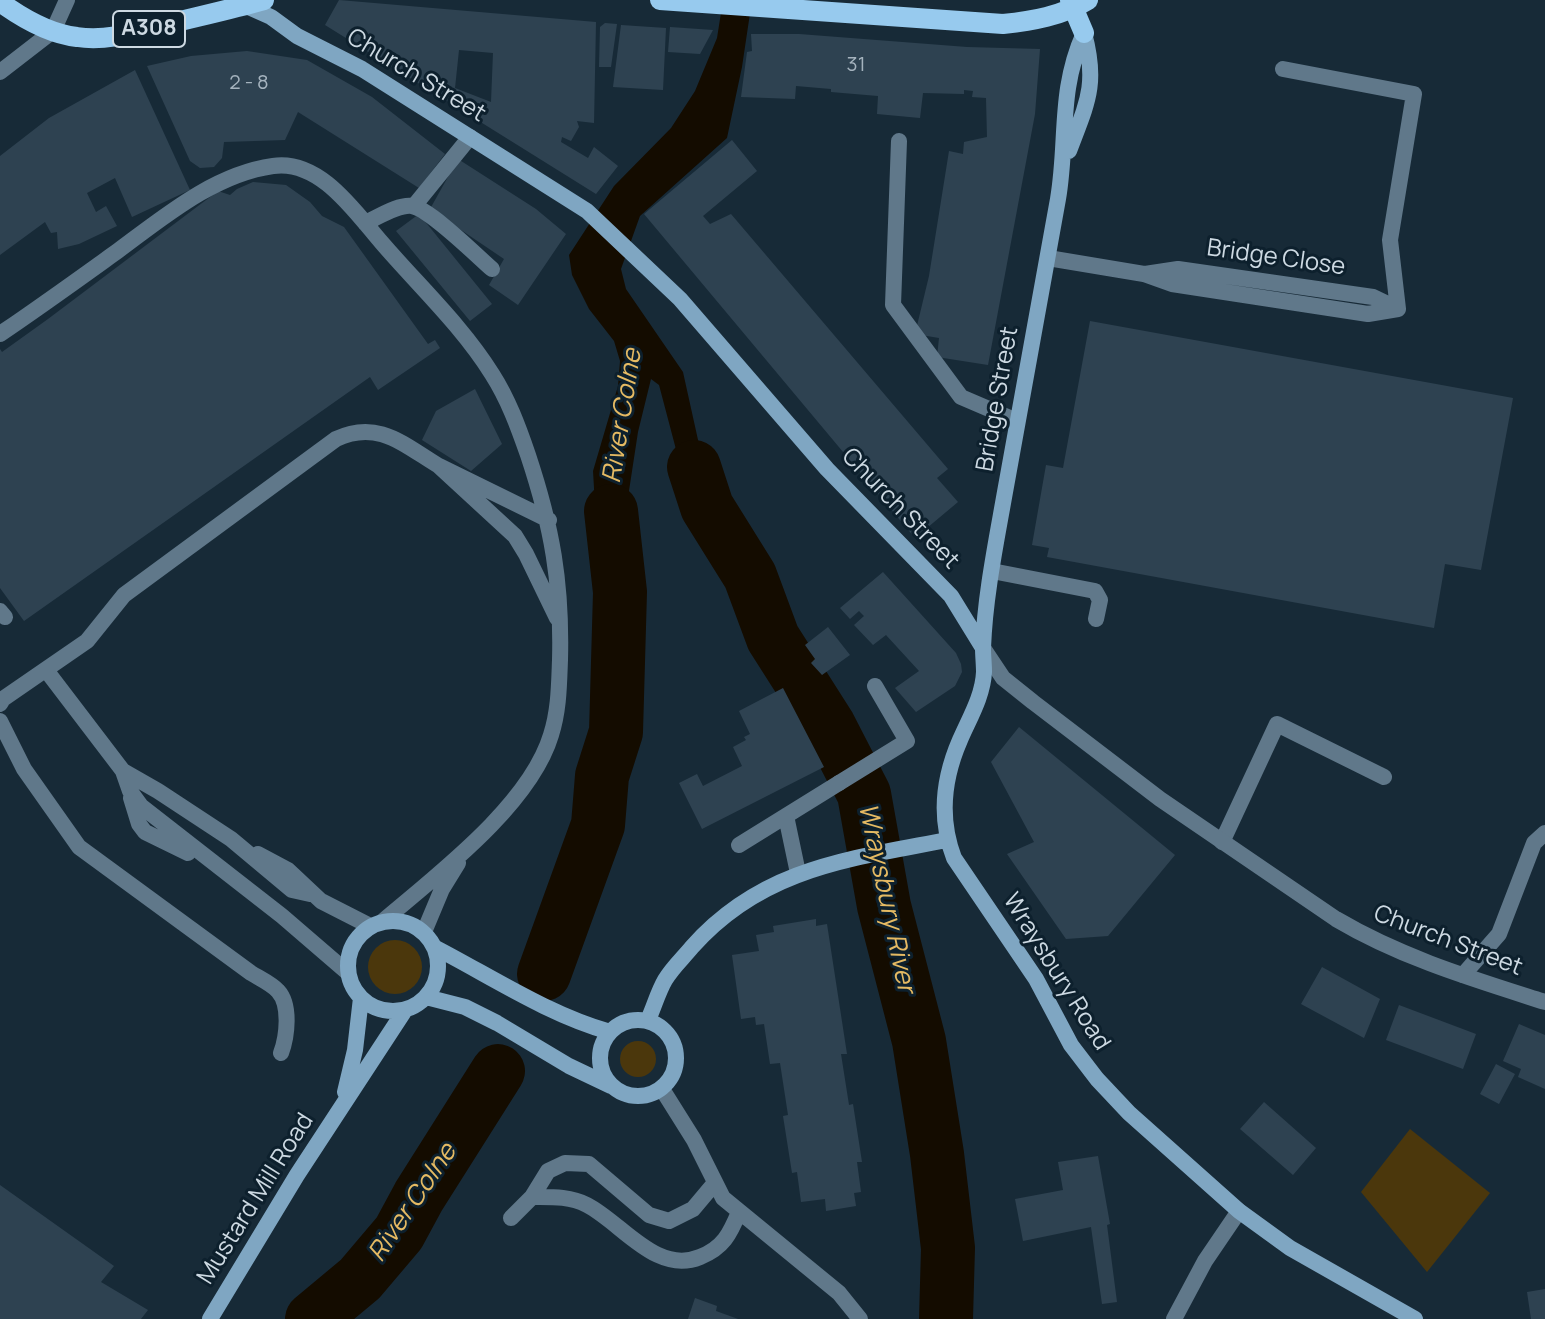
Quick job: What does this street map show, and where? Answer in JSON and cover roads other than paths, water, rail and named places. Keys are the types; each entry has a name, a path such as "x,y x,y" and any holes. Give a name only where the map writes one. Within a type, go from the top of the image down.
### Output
{"main road":[{"path":"660,0 767,9 796,5 1003,24 1048,17 1078,3 1084,33"},
{"name":"A308","path":"0,2 16,14 53,31 77,37 121,36 254,3"},
{"name":"Church Street","path":"254,3 297,36 362,69 587,211 680,299 827,469 951,596 983,648"},
{"name":"Bridge Street","path":"1065,160 1088,103 1092,80 1084,33"},
{"name":"Bridge Street","path":"983,648 992,571 1017,421 1065,160 1065,93 1073,58 1084,33"},
{"name":"Wraysbury Road","path":"983,648 984,674 980,694 952,760 947,782 944,822 947,840 954,858 1036,979 1071,1045 1129,1113 1239,1211 1290,1248 1415,1319"},
{"path":"648,1020 665,980 705,933 766,887 798,873 947,840"},
{"path":"376,923 410,923 424,932 434,947 438,962 437,979 426,997 405,1010 389,1012 374,1008 351,985 347,972 351,946 376,923"},
{"path":"434,947 550,1010 577,1023 610,1032"},
{"path":"426,997 465,1007 569,1066 613,1087 637,1097 662,1089 672,1078 677,1065 677,1050 661,1026 648,1020 634,1019 619,1024 610,1032 603,1042 600,1066 613,1087"},
{"name":"Mustard Mill Road","path":"342,1105 355,1050 361,998"},
{"name":"Mustard Mill Road","path":"210,1319 297,1175 405,1010"}],"street":[{"path":"0,72 53,31 67,0"},
{"name":"Bridge Close","path":"1048,258 1144,274 1178,269 1373,297 1398,309 1390,240 1414,94 1283,69"},
{"path":"414,206 470,137"},
{"path":"899,141 893,305 961,397 1017,421"},
{"path":"0,334 172,211 224,180 273,166 293,165 322,179 365,223 462,333 493,374 515,416 549,520 561,627 559,689 550,739 524,785 506,808 467,847 376,923 340,913 310,894 292,890 231,839 123,771"},
{"path":"365,223 403,207 414,206 492,269"},
{"path":"0,704 87,641 124,595 347,434 372,430 383,433 439,466 549,520"},
{"path":"439,466 515,536 561,627"},
{"path":"992,571 1095,591 1100,600 1096,619"},
{"name":"Church Street","path":"983,648 1003,678 1160,799 1364,936 1409,956 1545,1002"},
{"path":"46,670 123,771 130,791 155,819 282,916 347,972"},
{"path":"739,845 907,741 875,686"},
{"path":"0,721 24,769 79,847 278,991 285,1006 286,1039 281,1053"},
{"path":"1222,842 1277,724 1384,777"},
{"path":"786,816 798,873"},
{"path":"1463,975 1499,934 1534,843 1545,833"},
{"path":"424,932 442,889 467,847"},
{"path":"662,1089 694,1140 723,1198 839,1293 860,1319"},
{"path":"511,1218 532,1197 548,1171 565,1163 589,1164 649,1215 669,1221 693,1209 714,1184"},
{"path":"532,1197 564,1197 587,1204 654,1253 672,1261 693,1260 713,1252 729,1237 739,1212"},
{"path":"1174,1319 1205,1261 1239,1211"}],"water":[{"path":"723,0 752,0 727,138 640,216 621,269 626,289 683,372 706,476 717,505 732,526 714,547 683,476 659,385 651,379 638,432 625,517 631,547 631,579 600,591 593,471 618,386 620,361 614,341 589,309 572,275 569,255 614,186 671,128 695,91 717,38"}],"waterway":[{"name":"Wraysbury River","path":"694,467 707,507 750,576 773,638 829,726 864,794 884,906 919,1041 937,1154 948,1248 946,1319"},
{"name":"River Colne","path":"544,974 598,825 602,776 616,732 620,592 611,511"},
{"name":"River Colne","path":"312,1319 360,1279 399,1233 498,1071"}]}
